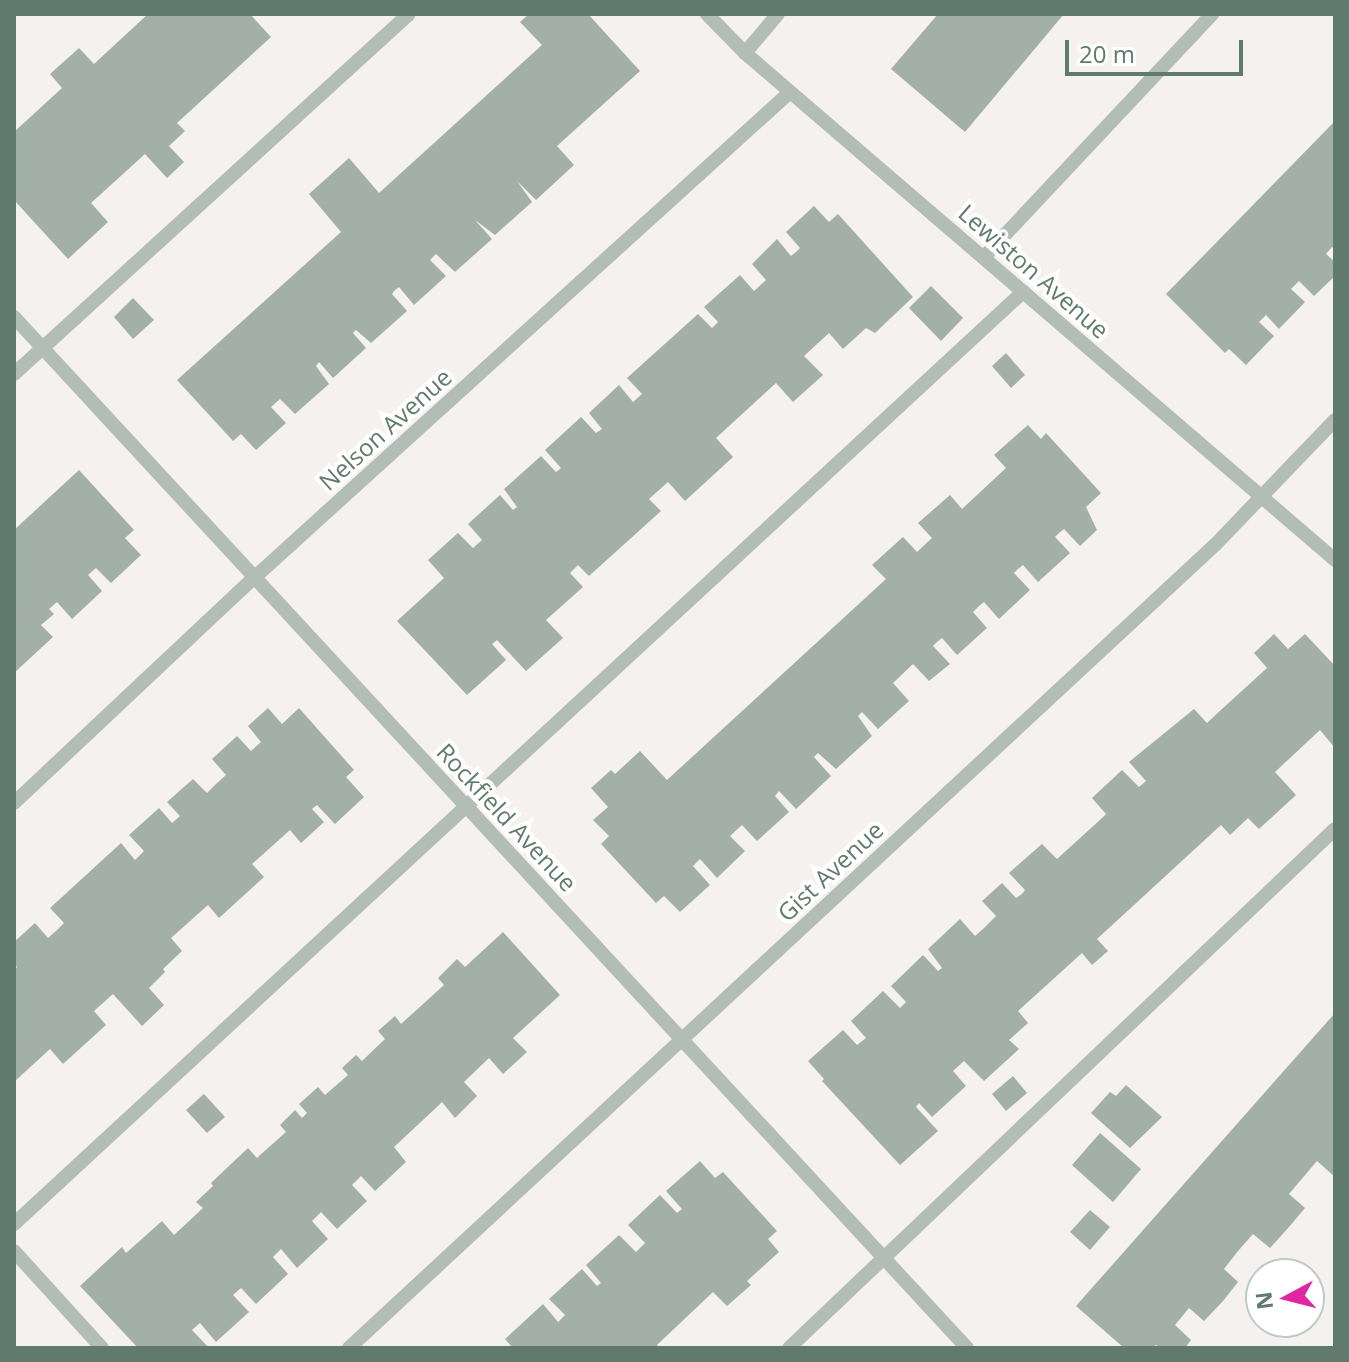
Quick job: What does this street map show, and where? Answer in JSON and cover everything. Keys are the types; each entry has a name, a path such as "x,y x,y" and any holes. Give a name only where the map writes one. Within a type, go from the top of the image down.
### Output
{"street":[{"path":"14,374 409,14"},
{"name":"Lewiston Avenue","path":"707,14 745,53 985,256 1335,560"},
{"path":"745,53 778,14"},
{"path":"985,256 1212,14"},
{"name":"Nelson Avenue","path":"14,803 255,577 790,92"},
{"path":"14,1224 1023,292"},
{"name":"Rockfield Avenue","path":"14,317 967,1348"},
{"name":"Gist Avenue","path":"349,1348 1215,545 1335,420"},
{"path":"789,1348 1335,829"},
{"path":"14,1251 102,1348"}],"building":[{"path":"148,14 250,14 271,37 177,123 185,131 169,146 184,162 167,178 145,154 91,203 108,222 68,259 14,200 14,132 62,88 50,74 79,48 94,64"},
{"path":"529,14 588,14 640,71 557,146 574,165 536,200 517,181 532,202 495,235 475,220 492,239 455,272 436,254 430,260 446,276 414,305 399,287 394,291 392,294 407,311 371,343 356,330 353,333 366,348 333,378 319,362 316,366 329,384 295,414 280,399 271,407 286,423 256,450 241,434 233,441 177,380 341,232 309,194 349,158 379,193 542,45 520,22"},
{"path":"938,14 1064,14 965,132 891,69"},
{"path":"1335,121 1335,249 1332,247 1326,254 1335,262 1335,276 1314,296 1299,281 1291,289 1305,302 1279,329 1266,315 1259,322 1274,336 1246,365 1229,349 1225,353 1166,294"},
{"path":"814,206 829,222 838,214 913,297 875,333 866,328 843,349 829,333 804,356 823,375 793,402 776,383 716,438 733,457 685,501 668,482 649,499 661,511 589,576 578,565 570,573 583,587 546,620 563,638 526,671 497,640 492,644 506,660 467,695 397,621 444,578 428,560 458,533 473,548 482,540 468,524 500,495 513,510 517,507 504,489 541,456 556,472 561,468 545,450 581,417 596,433 602,429 589,413 619,385 633,402 642,394 627,378 698,314 712,328 718,322 704,307 740,275 754,291 766,280 752,264 777,239 791,256 796,252 800,248 786,232"},
{"path":"931,286 963,318 941,341 909,308"},
{"path":"133,298 154,320 133,339 114,317"},
{"path":"1006,353 1025,375 1011,388 992,366"},
{"path":"1028,425 1041,439 1046,433 1101,493 1086,507 1097,530 1080,546 1064,529 1059,533 1055,537 1070,553 1038,582 1023,565 1018,569 1014,573 1030,590 999,619 984,602 979,606 973,612 987,628 957,655 942,638 937,642 933,646 950,664 929,681 913,664 893,683 909,701 878,729 862,712 858,716 872,736 836,769 818,753 814,757 831,776 796,809 779,791 775,796 789,812 757,841 742,825 730,836 745,851 717,878 700,859 693,866 710,885 680,912 664,896 656,903 601,844 609,836 593,820 608,807 591,788 611,770 615,774 640,751 667,780 886,579 872,565 903,537 917,552 932,538 918,523 950,495 962,509 1006,468 994,455"},
{"path":"79,470 134,530 125,538 141,555 111,583 96,568 88,575 102,591 72,619 57,602 49,609 54,614 41,625 53,637 14,673 14,530"},
{"path":"1274,634 1288,649 1305,634 1335,666 1335,748 1320,730 1275,772 1296,795 1259,829 1248,818 1230,835 1221,825 1097,939 1108,951 1092,965 1082,953 1018,1011 1028,1023 1009,1040 1019,1049 984,1081 964,1061 953,1071 966,1086 932,1117 919,1103 916,1107 938,1131 900,1165 822,1081 824,1079 808,1061 843,1030 857,1045 866,1038 851,1021 883,991 900,1008 906,1002 891,986 923,955 938,971 942,968 928,949 960,919 975,936 983,929 996,916 982,901 1002,883 1016,898 1022,894 1025,890 1009,873 1042,844 1057,859 1101,819 1106,814 1092,798 1122,770 1139,787 1146,781 1129,762 1194,709 1207,723 1267,668 1254,653"},
{"path":"268,708 282,724 299,708 354,770 346,777 364,797 335,824 317,805 312,809 324,822 301,843 290,830 252,864 264,877 219,918 208,905 171,938 182,951 149,988 164,1005 142,1026 113,994 94,1011 106,1025 63,1064 50,1049 14,1082 14,971 17,967 14,964 14,942 35,923 48,938 56,931 64,923 50,908 121,843 135,860 144,851 129,835 159,808 172,823 180,816 167,802 193,779 207,793 226,775 212,759 237,736 251,751 261,742 248,726"},
{"path":"503,932 560,995 513,1038 527,1052 503,1074 489,1058 464,1082 477,1096 455,1118 442,1102 394,1147 406,1162 375,1191 361,1176 352,1185 367,1201 337,1229 321,1212 312,1221 328,1239 297,1268 281,1249 273,1257 288,1274 256,1304 241,1288 233,1295 249,1312 216,1342 200,1323 192,1330 209,1348 138,1348 80,1286 122,1247 126,1253 162,1221 174,1235 203,1208 196,1202 213,1186 211,1183 248,1148 257,1158 286,1132 280,1125 295,1110 302,1118 307,1113 299,1104 318,1087 325,1095 348,1075 342,1068 356,1055 362,1061 385,1039 378,1031 395,1016 401,1024 444,985 438,978 457,959 465,967"},
{"path":"1335,1013 1335,1177 1317,1161 1289,1194 1305,1208 1289,1227 1270,1248 1253,1234 1238,1251 1224,1269 1238,1282 1223,1301 1204,1321 1189,1308 1175,1325 1191,1340 1185,1348 1160,1348 1156,1345 1153,1348 1124,1348 1076,1306"},
{"path":"1013,1076 1027,1093 1006,1111 992,1094"},
{"path":"1126,1085 1162,1117 1130,1148 1091,1113 1110,1092 1116,1096"},
{"path":"204,1094 225,1117 207,1133 186,1110"},
{"path":"1100,1133 1141,1169 1113,1202 1072,1165"},
{"path":"700,1161 715,1178 723,1172 777,1231 768,1239 779,1252 747,1281 751,1285 727,1306 713,1292 657,1345 660,1348 513,1348 505,1339 543,1304 558,1322 565,1315 549,1299 582,1269 597,1286 601,1283 586,1265 619,1235 636,1252 645,1243 628,1225 660,1195 677,1213 682,1209 666,1191"},
{"path":"1090,1210 1110,1227 1090,1250 1070,1232"}]}
